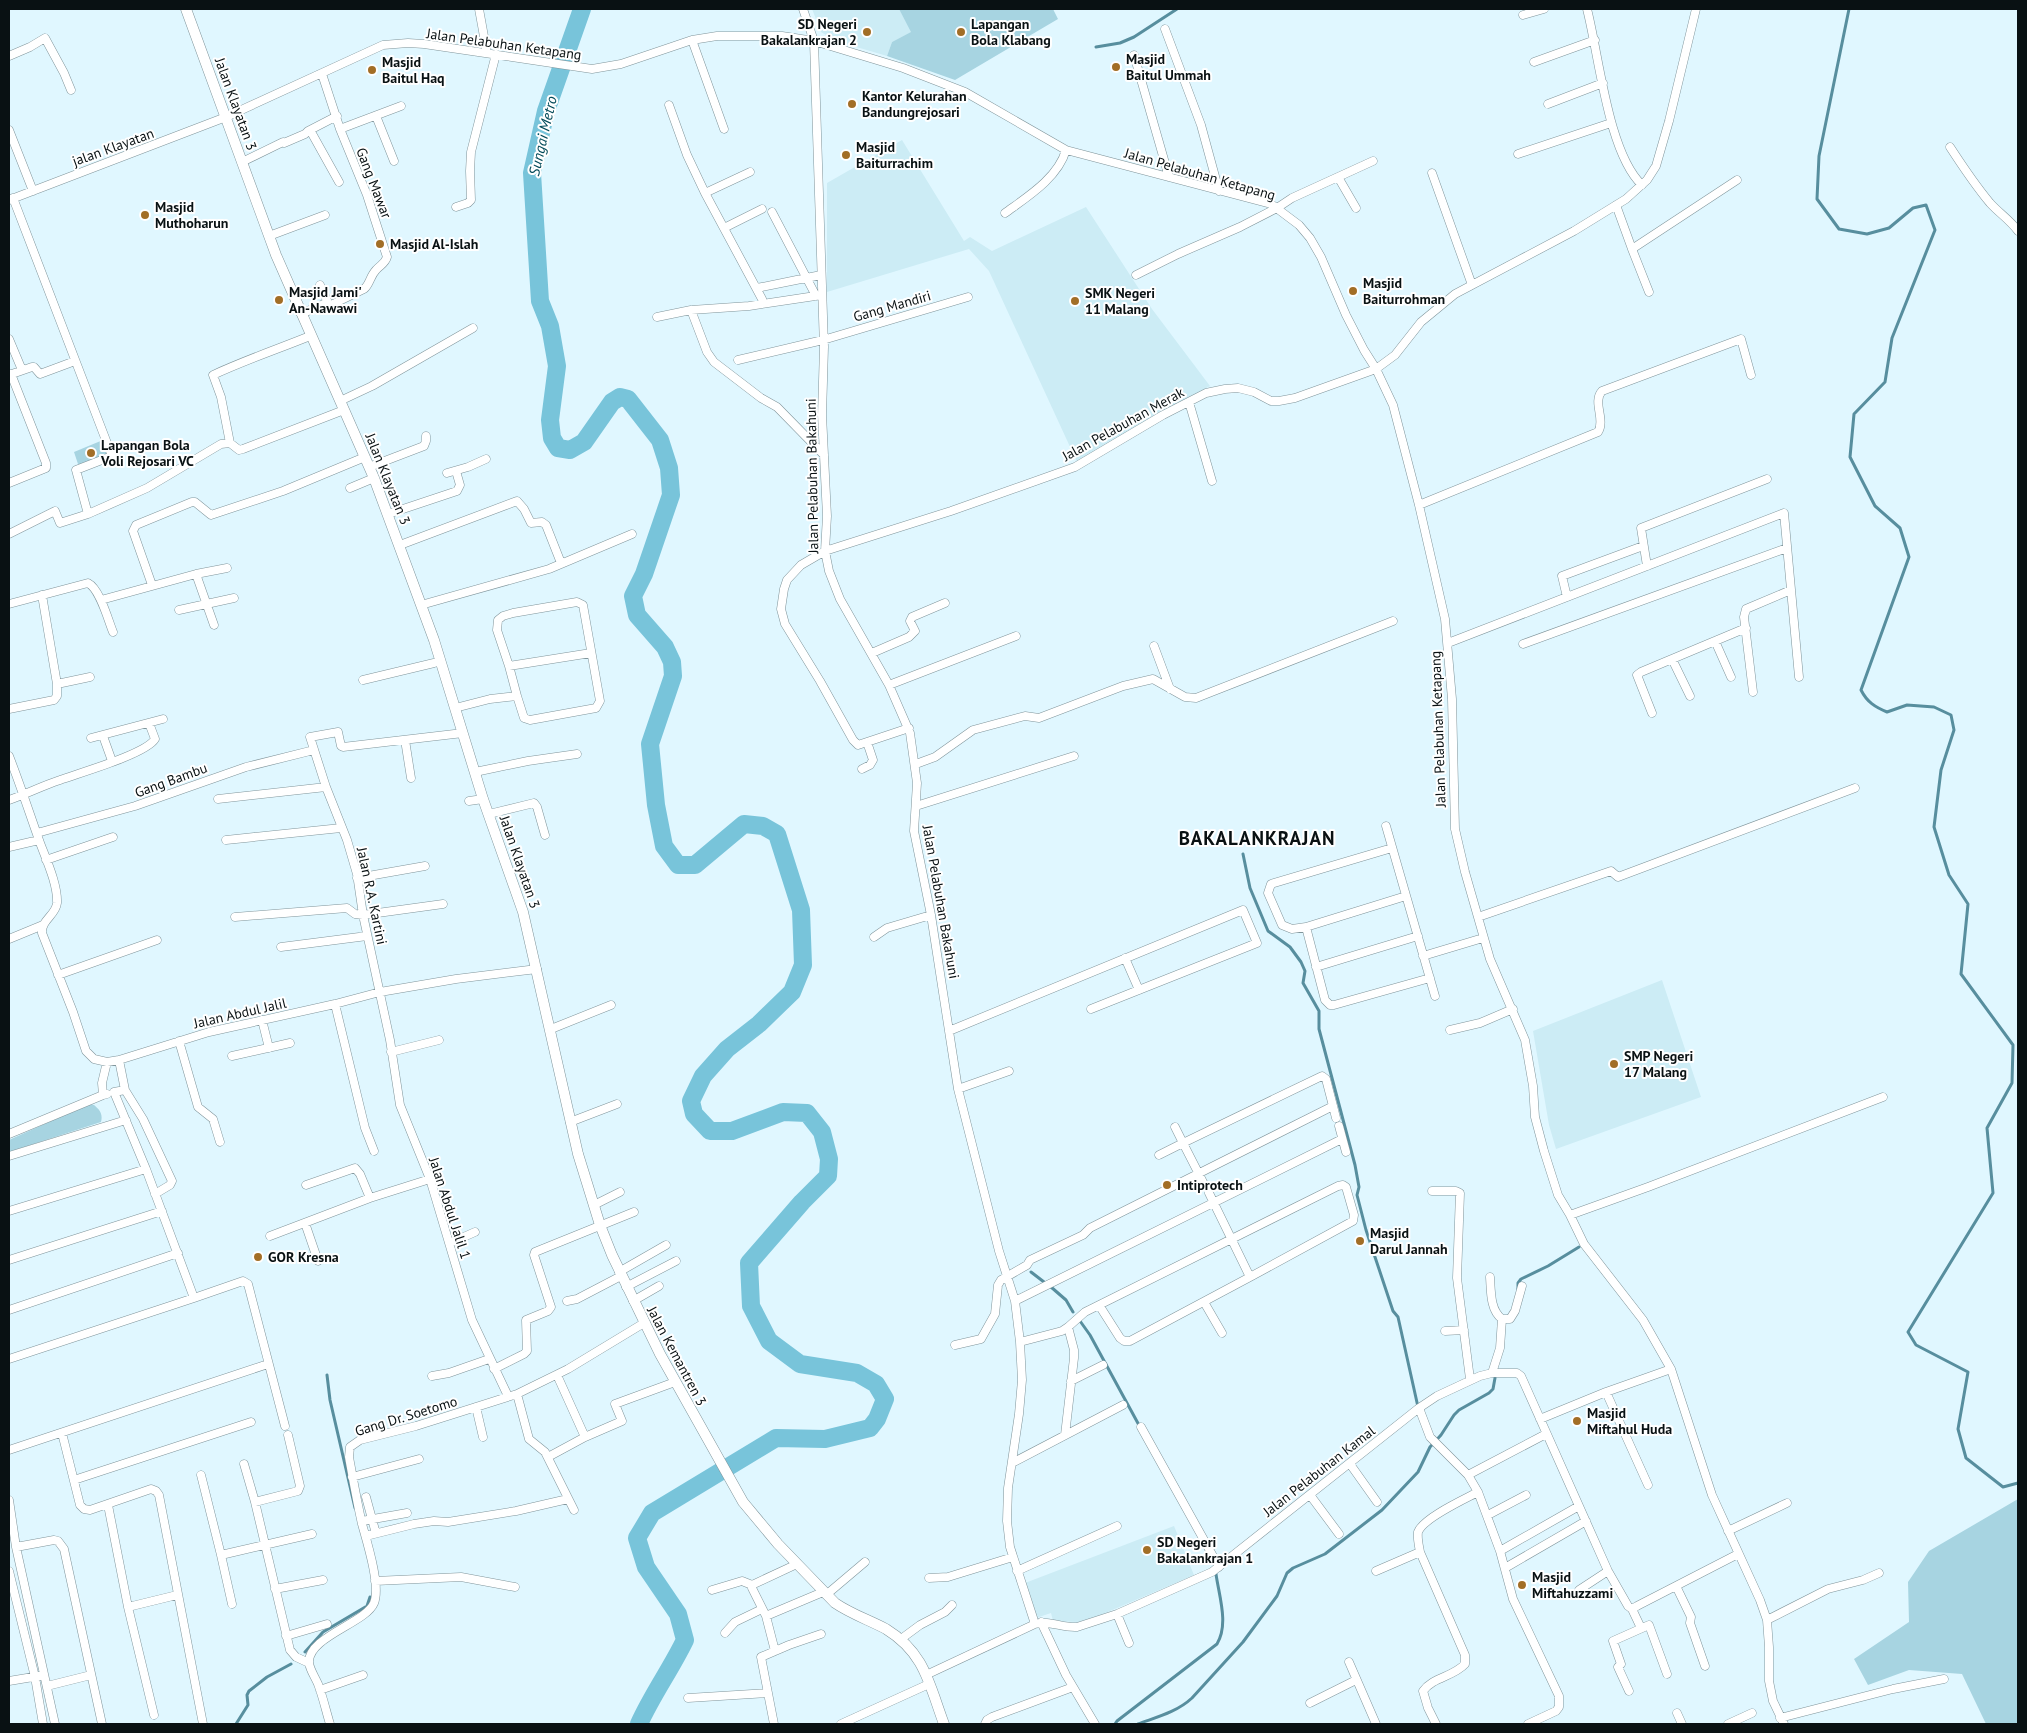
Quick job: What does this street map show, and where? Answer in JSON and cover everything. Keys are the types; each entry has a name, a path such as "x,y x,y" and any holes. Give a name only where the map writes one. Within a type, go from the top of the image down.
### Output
{"street":[{"name":"Jalan Klayatan 3","path":"186,9 269,236 310,336 374,478 400,545 455,708 483,799 518,898 537,969"},
{"path":"479,9 487,53"},
{"name":"Jalan Pelabuhan Bakahuni","path":"803,9 814,41 821,275 819,296 823,340 824,455 827,516 825,551 829,571 840,599 872,653 909,728 916,764 914,831 931,915 958,1089 996,1241 1015,1301 1022,1380 1008,1488 1007,1522 1013,1556 1038,1623 1095,1724"},
{"path":"1523,15 1544,9"},
{"path":"1587,9 1611,123 1626,163 1636,179 1642,184"},
{"name":"Jalan Pelabuhan Merak","path":"867,742 858,745 852,740 820,681 784,624 781,609 787,580 801,565 825,551 1056,475 1075,467 1206,393 1231,388 1254,392 1271,400 1279,401 1295,398 1376,369 1395,355 1428,316 1455,294 1574,231 1616,205 1642,184 1656,166 1696,9"},
{"path":"1165,29 1201,125 1219,192"},
{"name":"Jalan Pelabuhan Ketapang","path":"226,117 322,74 374,48 391,43 424,44 584,68 621,64 692,40 717,36 782,36 814,41 903,68 956,88 1066,150 1219,192 1271,204 1299,225 1310,238 1321,257 1359,342 1376,369 1393,405 1445,619 1452,698 1455,830 1483,938 1494,970 1513,1008 1525,1040 1533,1086 1535,1117 1544,1151 1558,1194 1584,1244 1643,1320 1671,1368 1712,1495 1760,1600 1767,1620 1769,1681 1773,1701 1782,1721"},
{"path":"9,56 45,38 71,90"},
{"path":"692,40 724,128"},
{"path":"1534,62 1595,40"},
{"path":"456,207 468,204 471,200 471,152 496,54"},
{"path":"1134,55 1169,177"},
{"name":"Gang Mawar","path":"301,314 324,304 329,305 364,289 368,286 374,272 386,261 387,257 367,195 340,129 322,74"},
{"path":"1548,104 1603,84"},
{"path":"669,105 687,155 705,193 762,299"},
{"path":"340,129 401,106"},
{"path":"242,162 283,142 284,144 305,134 336,116"},
{"name":"Gang Mawar","path":"376,116 394,161"},
{"name":"jalan Klayatan","path":"11,199 226,117"},
{"path":"1518,154 1611,123"},
{"path":"9,130 32,191"},
{"path":"310,130 339,182"},
{"path":"1950,147 1972,182 1992,206 2010,221 2018,231"},
{"path":"1005,213 1045,182 1056,170 1066,150"},
{"path":"1136,275 1277,208 1292,198 1373,161"},
{"path":"705,193 750,172"},
{"path":"1432,173 1472,285"},
{"path":"1338,177 1356,208"},
{"path":"1632,249 1737,180"},
{"path":"11,199 76,360 112,456 76,470 88,514"},
{"path":"1616,205 1650,292"},
{"path":"724,228 762,210"},
{"path":"657,317 691,310 749,306 819,296 806,278 772,212"},
{"path":"269,236 325,215"},
{"path":"757,288 821,275"},
{"path":"320,285 329,305"},
{"name":"Gang Mandiri","path":"738,360 823,340 968,297"},
{"path":"691,310 707,352 714,362 761,398 777,407 824,455"},
{"path":"310,336 250,358 213,375 221,397 230,443 239,450 342,406 372,386 473,328"},
{"path":"9,339 22,370"},
{"path":"1419,506 1598,432 1601,427 1598,400 1602,391 1741,339 1751,375"},
{"path":"9,483 46,468 46,463 10,374 34,367 40,374 76,360"},
{"path":"1189,402 1212,481"},
{"path":"369,467 424,446 426,436"},
{"path":"9,534 55,511 60,523 88,514 147,488 217,446 230,443"},
{"path":"152,585 132,528 136,525 192,502 196,502 211,515 283,491 365,457"},
{"path":"447,472 456,471 486,459"},
{"path":"388,514 457,491 460,485 456,471"},
{"path":"350,488 374,478"},
{"path":"1646,566 1641,528 1766,479"},
{"path":"400,545 517,501 524,509 531,523 542,522 546,525 561,563"},
{"path":"1448,643 1784,513 1799,677"},
{"path":"421,605 549,569 632,534"},
{"path":"1567,597 1562,576 1644,546"},
{"path":"1522,644 1786,548"},
{"path":"101,600 152,585 227,568"},
{"path":"196,574 214,624"},
{"path":"9,604 88,583 93,586 101,600 113,632"},
{"path":"1753,692 1744,616 1746,608 1791,590"},
{"path":"9,708 54,700 57,696 57,684 42,595"},
{"path":"179,610 234,598"},
{"path":"577,602 583,605 600,701 596,708 530,720 524,718 509,666 497,630 498,620 503,616 513,613 577,602"},
{"path":"872,653 910,637 915,631 910,621 912,617 944,603"},
{"path":"916,764 935,757 973,730 1025,716 1039,718 1123,686 1153,679 1185,697 1196,698 1393,621"},
{"path":"1652,713 1637,676 1641,672 1746,628"},
{"path":"889,685 1016,636"},
{"path":"1715,640 1731,677"},
{"path":"1154,646 1170,689"},
{"path":"509,666 591,653"},
{"path":"1672,659 1690,696"},
{"path":"363,680 434,663"},
{"path":"57,684 90,678"},
{"path":"455,708 517,696"},
{"path":"90,738 163,719"},
{"path":"9,800 112,761 153,743 155,739 149,723"},
{"path":"862,769 873,763 867,742 909,728"},
{"path":"314,750 310,736 338,732 341,746 344,747 463,733"},
{"path":"103,736 112,761"},
{"path":"405,740 411,778"},
{"name":"Jalan R.A. Kartini","path":"314,750 357,878 367,936 380,992"},
{"name":"Gang Bambu","path":"9,847 246,767 314,750"},
{"path":"475,772 528,761 577,754"},
{"path":"9,756 12,771 24,794 46,860 57,902 53,912 43,925 9,939"},
{"path":"916,806 1074,756"},
{"path":"218,799 326,787"},
{"path":"1478,917 1611,871 1618,877 1855,788"},
{"path":"469,802 483,799"},
{"path":"489,814 534,803 537,807 545,835"},
{"path":"1386,826 1435,996"},
{"path":"226,840 341,828"},
{"path":"46,860 113,837"},
{"path":"1392,848 1271,884 1268,893 1282,925 1292,929 1306,927 1406,896"},
{"path":"357,878 425,866"},
{"path":"235,917 348,908 356,914 363,915 443,904"},
{"path":"948,1031 1243,910 1257,943 1091,1009"},
{"path":"874,937 886,928 931,915"},
{"path":"43,925 42,933 86,1051 94,1059 107,1062 102,1084 102,1095"},
{"path":"1306,927 1325,1000 1330,1005 1334,1006 1430,978"},
{"path":"281,947 367,936"},
{"path":"1316,967 1418,936"},
{"path":"1423,956 1483,938"},
{"path":"58,974 156,940"},
{"path":"1125,958 1139,990"},
{"name":"Jalan Abdul Jalil","path":"107,1062 179,1041 380,992 456,978 537,969"},
{"name":"Jalan Kemantren 3","path":"537,969 570,1122 600,1225 632,1301 706,1440 743,1502 761,1526 824,1593 846,1610 884,1628 901,1639 915,1654 944,1724"},
{"name":"Jalan Abdul Jalil 1","path":"380,992 400,1105 430,1180 472,1320 508,1396"},
{"path":"335,1004 365,1128 374,1151"},
{"path":"551,1028 611,1005"},
{"path":"1450,1030 1480,1023 1513,1008"},
{"path":"262,1020 269,1048"},
{"path":"392,1052 439,1040"},
{"path":"179,1041 198,1107 213,1119 220,1142"},
{"path":"232,1056 290,1043"},
{"path":"119,1060 125,1090 143,1119 172,1181 170,1185 155,1194"},
{"path":"958,1089 1009,1071"},
{"path":"1159,1155 1322,1076 1326,1079 1346,1152"},
{"path":"9,1134 102,1095 125,1090"},
{"path":"114,1092 146,1169 194,1298"},
{"path":"1570,1215 1883,1098"},
{"path":"570,1122 617,1104"},
{"path":"955,1345 977,1341 984,1336 995,1314 998,1285 1001,1280 1027,1265 1030,1260 1083,1235 1090,1228 1333,1106"},
{"path":"9,1156 126,1120"},
{"path":"1175,1127 1250,1277"},
{"path":"1015,1301 1342,1139"},
{"path":"306,1185 355,1168 360,1174 370,1198"},
{"path":"9,1211 146,1169"},
{"path":"270,1236 370,1198 430,1180"},
{"path":"1020,1342 1068,1327 1078,1317 1099,1305 1230,1239 1338,1186 1343,1185 1346,1187 1354,1215 1352,1221 1130,1341 1124,1341 1120,1338 1099,1305"},
{"path":"1432,1192 1456,1191 1460,1193 1457,1278 1470,1379"},
{"path":"594,1205 620,1192"},
{"path":"9,1260 162,1211"},
{"path":"494,1369 527,1351 526,1320 548,1311 551,1307 534,1254 535,1252 634,1212"},
{"path":"305,1223 318,1261"},
{"path":"450,1243 475,1232"},
{"path":"567,1302 577,1299 666,1245"},
{"path":"9,1310 178,1253"},
{"path":"626,1287 676,1260"},
{"path":"1490,1277 1492,1302 1496,1312 1505,1319"},
{"path":"9,1359 243,1281 248,1284 285,1426"},
{"path":"632,1301 659,1286"},
{"path":"1492,1373 1500,1348 1505,1319 1515,1311 1522,1286"},
{"path":"1204,1302 1222,1333"},
{"name":"Gang Dr. Soetomo","path":"309,1663 310,1655 321,1642 369,1610 375,1601 374,1581 366,1536 352,1477 349,1450 354,1443 517,1394 557,1375 644,1323"},
{"path":"1065,1435 1074,1350 1068,1327"},
{"path":"1445,1332 1464,1330"},
{"path":"432,1376 449,1373 489,1359"},
{"path":"9,1450 268,1364"},
{"path":"1071,1381 1103,1365"},
{"path":"1641,1628 1632,1608 1624,1602 1608,1571 1540,1419 1671,1368"},
{"name":"Jalan Pelabuhan Kamal","path":"1038,1623 1077,1627 1117,1614 1219,1567 1419,1408 1470,1379 1492,1373 1517,1373 1521,1376 1540,1419"},
{"path":"557,1375 585,1437"},
{"path":"548,1457 585,1437 622,1421 615,1404 675,1382"},
{"path":"1606,1392 1648,1485"},
{"path":"517,1394 529,1439 541,1448 548,1457 574,1510"},
{"path":"1012,1463 1123,1405"},
{"path":"476,1407 483,1437"},
{"path":"1419,1408 1430,1438 1468,1475 1478,1492 1500,1551 1513,1599 1554,1682 1560,1702 1556,1711 1528,1724"},
{"path":"74,1480 252,1422"},
{"path":"1141,1427 1219,1567"},
{"path":"62,1433 80,1505 84,1509 90,1510 151,1489 159,1495 203,1724"},
{"path":"1468,1475 1546,1434"},
{"path":"255,1502 298,1492 300,1486 288,1435"},
{"path":"352,1477 419,1459"},
{"path":"244,1464 255,1502 286,1636 293,1654 309,1663 320,1690 330,1724"},
{"path":"1350,1464 1378,1502"},
{"path":"201,1475 232,1604"},
{"path":"1436,1724 1428,1708 1423,1691 1440,1678 1458,1671 1465,1664 1465,1655 1420,1552 1418,1534 1421,1528 1439,1513 1478,1492"},
{"path":"1310,1495 1339,1534"},
{"path":"1488,1515 1526,1495"},
{"path":"366,1497 375,1530"},
{"path":"366,1536 414,1524 448,1522 516,1511 568,1499"},
{"path":"9,1500 12,1536 16,1546 55,1724"},
{"path":"1728,1531 1787,1503"},
{"path":"108,1504 128,1607 154,1715"},
{"path":"1500,1551 1579,1506"},
{"path":"362,1522 407,1513"},
{"path":"1505,1568 1586,1521"},
{"path":"1017,1570 1117,1526"},
{"path":"221,1555 312,1534"},
{"path":"16,1546 54,1540 58,1541 61,1545 102,1724"},
{"path":"1376,1571 1420,1552"},
{"path":"1632,1608 1738,1554"},
{"path":"929,1578 948,1577 1013,1556"},
{"path":"726,1633 736,1622 824,1593 865,1562"},
{"path":"712,1590 742,1581 752,1585 797,1564"},
{"path":"9,1571 35,1677 43,1724"},
{"path":"1579,1590 1608,1571"},
{"path":"1767,1620 1828,1589 1863,1580 1878,1573"},
{"path":"374,1581 461,1577 515,1587"},
{"path":"276,1589 323,1580"},
{"path":"752,1585 764,1612 775,1651"},
{"path":"1676,1586 1690,1617 1690,1623 1705,1666"},
{"path":"128,1607 178,1595"},
{"path":"901,1639 945,1612 952,1605"},
{"path":"1117,1614 1129,1643"},
{"path":"841,1724 1038,1623"},
{"path":"286,1636 327,1624"},
{"path":"1629,1691 1618,1667 1621,1664 1613,1641 1641,1628 1649,1625 1668,1674"},
{"path":"774,1724 760,1659 762,1656 820,1634"},
{"path":"1349,1662 1376,1724"},
{"path":"9,1681 45,1675"},
{"path":"320,1690 362,1675"},
{"path":"47,1686 91,1676"},
{"path":"1782,1721 1893,1689 1944,1679"},
{"path":"1310,1703 1356,1680"},
{"path":"984,1724 992,1717 1073,1687"},
{"path":"688,1698 767,1693"},
{"path":"1728,1724 1752,1713"},
{"path":"1677,1714 1682,1724"}],"shaded area":[{"name":"SD Negeri Bakalankrajan 2","path":"812,9 899,9 912,32 892,42 887,56 836,41 821,32"},
{"path":"899,9 1053,9 1058,19 955,80 887,56 892,42 911,32"},
{"name":"SMK Negeri 11 Malang","path":"902,140 964,241 970,237 992,251 1086,207 1152,309 1210,386 1077,462 989,271 969,249 827,292 827,183"},
{"name":"Lapangan Bola Voli Rejosari VC","path":"103,440 109,455 79,467 74,452"},
{"name":"SMP Negeri 17 Malang","path":"1662,980 1701,1097 1556,1149 1549,1125 1533,1031"},
{"path":"89,1104 94,1105 99,1110 102,1117 101,1122 9,1152 9,1140"},
{"path":"2018,1499 2018,1724 1986,1724 1962,1674 1909,1670 1868,1685 1854,1659 1909,1622 1908,1582 1929,1551"},
{"name":"SD Negeri Bakalankrajan 1","path":"1174,1526 1194,1575 1096,1617 1078,1622 1053,1621 1051,1613 1036,1618 1025,1583"}],"waterway":[{"name":"Sungai Metro","path":"582,9 546,111 532,173 540,301 550,326 557,366 550,420 552,438 558,448 570,450 584,442 612,402 620,397 628,399 660,440 669,468 671,495 644,574 633,596 637,615 665,647 672,662 673,676 650,744 656,805 664,846 678,865 695,865 744,824 763,826 777,834 801,910 803,965 792,992 759,1024 727,1049 703,1076 691,1101 694,1114 710,1131 732,1131 783,1112 807,1113 822,1132 829,1159 828,1176 802,1202 749,1263 751,1306 769,1341 800,1364 857,1373 876,1384 885,1399 877,1419 870,1428 825,1439 776,1438 652,1513 637,1538 646,1567 678,1614 685,1640 639,1724"},
{"path":"1096,47 1120,43 1134,37 1177,9"},
{"path":"1849,9 1819,156 1817,199 1839,229 1867,234 1889,228 1913,208 1926,205 1935,230 1892,338 1885,382 1854,414 1850,457 1875,506 1900,528 1909,557 1861,690 1872,704 1887,712 1907,705 1934,707 1951,715 1954,730 1941,770 1934,827 1949,875 1968,904 1961,974 2013,1045 2012,1083 1987,1128 1993,1193 1908,1332 1916,1345 1968,1372 1958,1429 1966,1458 2003,1487 2018,1483"},
{"path":"1243,854 1250,888 1268,931 1290,947 1301,962 1305,971 1303,983 1319,1011 1319,1029 1355,1165 1359,1187 1357,1195 1366,1230 1393,1311 1398,1317 1418,1407"},
{"path":"1518,1289 1518,1283 1521,1279 1548,1266 1579,1247"},
{"path":"1031,1272 1044,1282"},
{"path":"1051,1287 1066,1300 1073,1312"},
{"path":"1080,1321 1090,1335 1140,1427"},
{"path":"327,1375 330,1400 355,1508"},
{"path":"1138,1724 1173,1711 1192,1698 1243,1642 1277,1596 1287,1573 1293,1568 1325,1554 1382,1510 1418,1472 1430,1447 1441,1435 1454,1415 1459,1410 1489,1393 1493,1389 1495,1378"},
{"path":"1115,1724 1217,1644 1221,1636 1223,1619 1216,1574"},
{"path":"305,1652 323,1632 367,1606 370,1597"},
{"path":"236,1724 248,1705 247,1695 249,1691 267,1677 291,1664"}],"place":[{"name":"SD Negeri Bakalankrajan 2","path":"867,32"},
{"name":"Lapangan Bola Klabang","path":"961,32"},
{"name":"Masjid Baitul Ummah","path":"1116,67"},
{"name":"Masjid Baitul Haq","path":"372,70"},
{"name":"Kantor Kelurahan Bandungrejosari","path":"852,104"},
{"name":"Masjid Baiturrachim","path":"846,155"},
{"name":"Masjid Muthoharun","path":"145,215"},
{"name":"Masjid Al-Islah","path":"380,244"},
{"name":"Masjid Baiturrohman","path":"1353,291"},
{"name":"Masjid Jami' An-Nawawi","path":"279,300"},
{"name":"SMK Negeri 11 Malang","path":"1075,301"},
{"name":"Lapangan Bola Voli Rejosari VC","path":"91,453"},
{"name":"SMP Negeri 17 Malang","path":"1614,1064"},
{"name":"Intiprotech","path":"1167,1185"},
{"name":"Masjid Darul Jannah","path":"1360,1241"},
{"name":"GOR Kresna","path":"258,1257"},
{"name":"Masjid Miftahul Huda","path":"1577,1421"},
{"name":"SD Negeri Bakalankrajan 1","path":"1147,1550"},
{"name":"Masjid Miftahuzzami","path":"1522,1585"}],"district":[{"name":"BAKALANKRAJAN","path":"1257,838"}]}
